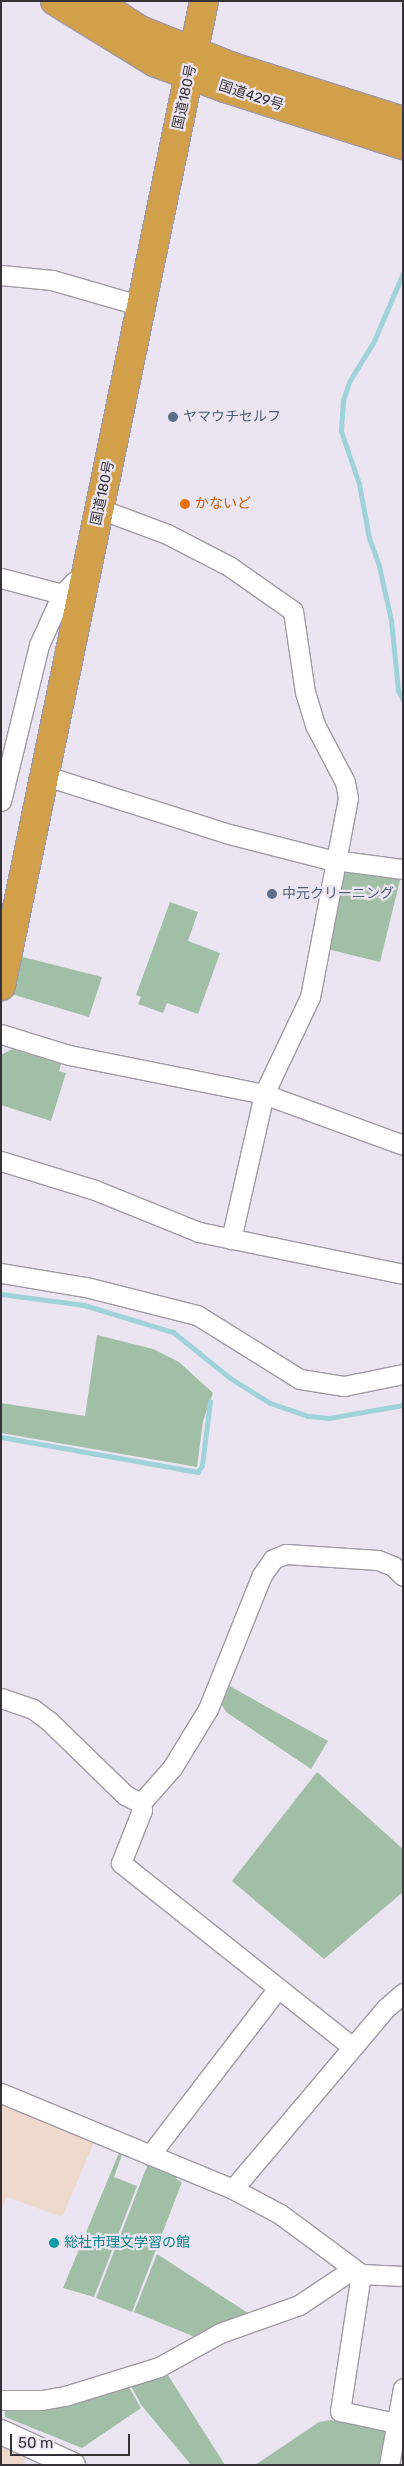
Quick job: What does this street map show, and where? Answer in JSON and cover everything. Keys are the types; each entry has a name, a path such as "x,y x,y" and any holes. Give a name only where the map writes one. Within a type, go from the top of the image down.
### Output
{"highway":[{"name":"国道429号","path":"55,1 152,61 192,63 403,121"},
{"name":"国道429号","path":"95,1 192,63 403,144"},
{"name":"国道180号","path":"1,986 46,776 204,1"}],"street":[{"path":"1,275 52,280 142,306"},
{"path":"100,509 167,534 229,566 293,611 305,692 315,725 345,782 348,798 339,860 310,997 264,1094 231,1239"},
{"path":"1,578 62,594"},
{"path":"1,801 39,645 62,594 75,580 85,579"},
{"path":"46,776 229,834 339,860 403,870"},
{"path":"1,1034 69,1055 264,1094 403,1145"},
{"path":"1,1161 95,1190 199,1232 403,1274"},
{"path":"1,1273 86,1287 197,1315 300,1379 344,1386 403,1374"},
{"path":"352,2047 121,1863 142,1810 141,1803 172,1768 208,1709 262,1575 273,1559 286,1554 378,1560 393,1566 403,1576"},
{"path":"1,1698 33,1709 50,1720 126,1795 141,1803"},
{"path":"150,2155 278,1988"},
{"path":"233,2189 352,2047 403,1993"},
{"path":"1,2093 233,2189 280,2214 357,2271 403,2276"},
{"path":"1,2400 42,2400 65,2396 159,2367 220,2333 299,2305 357,2271"},
{"path":"357,2271 340,2411 396,2423"},
{"path":"389,2465 403,2388"},
{"path":"1,2432 73,2465"}],"shaded area":[{"path":"1,2101 95,2140 62,2217 7,2197 1,2211"},
{"path":"1,2446 26,2457 22,2465 1,2465"}],"green space":[{"path":"345,866 401,876 380,962 327,949"},
{"path":"170,902 198,912 188,941 220,953 198,1014 167,1003 163,1013 138,1004 141,997 136,995"},
{"path":"19,956 102,977 89,1017 11,994"},
{"path":"12,1049 61,1064 59,1071 66,1073 51,1121 1,1105 1,1055"},
{"path":"97,1335 153,1349 179,1362 213,1393 203,1421 197,1467 1,1433 1,1403 85,1416"},
{"path":"226,1684 328,1741 311,1769 226,1712 220,1702"},
{"path":"317,1772 403,1849 403,1892 324,1959 232,1881"},
{"path":"121,2148 124,2149 114,2177 137,2186 94,2297 63,2288"},
{"path":"149,2161 179,2174 176,2179 182,2182 132,2312 96,2298"},
{"path":"157,2254 257,2319 200,2339 134,2312"},
{"path":"164,2369 225,2465 191,2465 142,2406 128,2381"},
{"path":"126,2382 141,2408 82,2448 5,2417 5,2404"},
{"path":"330,2420 389,2430 382,2465 255,2465 319,2422"}],"waterway":[{"path":"403,273 374,341 349,382 343,401 341,431 359,484 369,538 379,566 391,620 398,690 403,700"},
{"path":"1,1294 84,1305 173,1332 230,1378 270,1403 307,1416 329,1418 403,1405"},
{"path":"1,1437 198,1472 202,1465 210,1402"}],"place":[{"name":"ヤマウチセルフ","path":"173,417"},
{"name":"かないど","path":"185,504"},
{"name":"中元クリーニング","path":"272,894"},
{"name":"総社市理文学習の館","path":"54,2243"}]}
